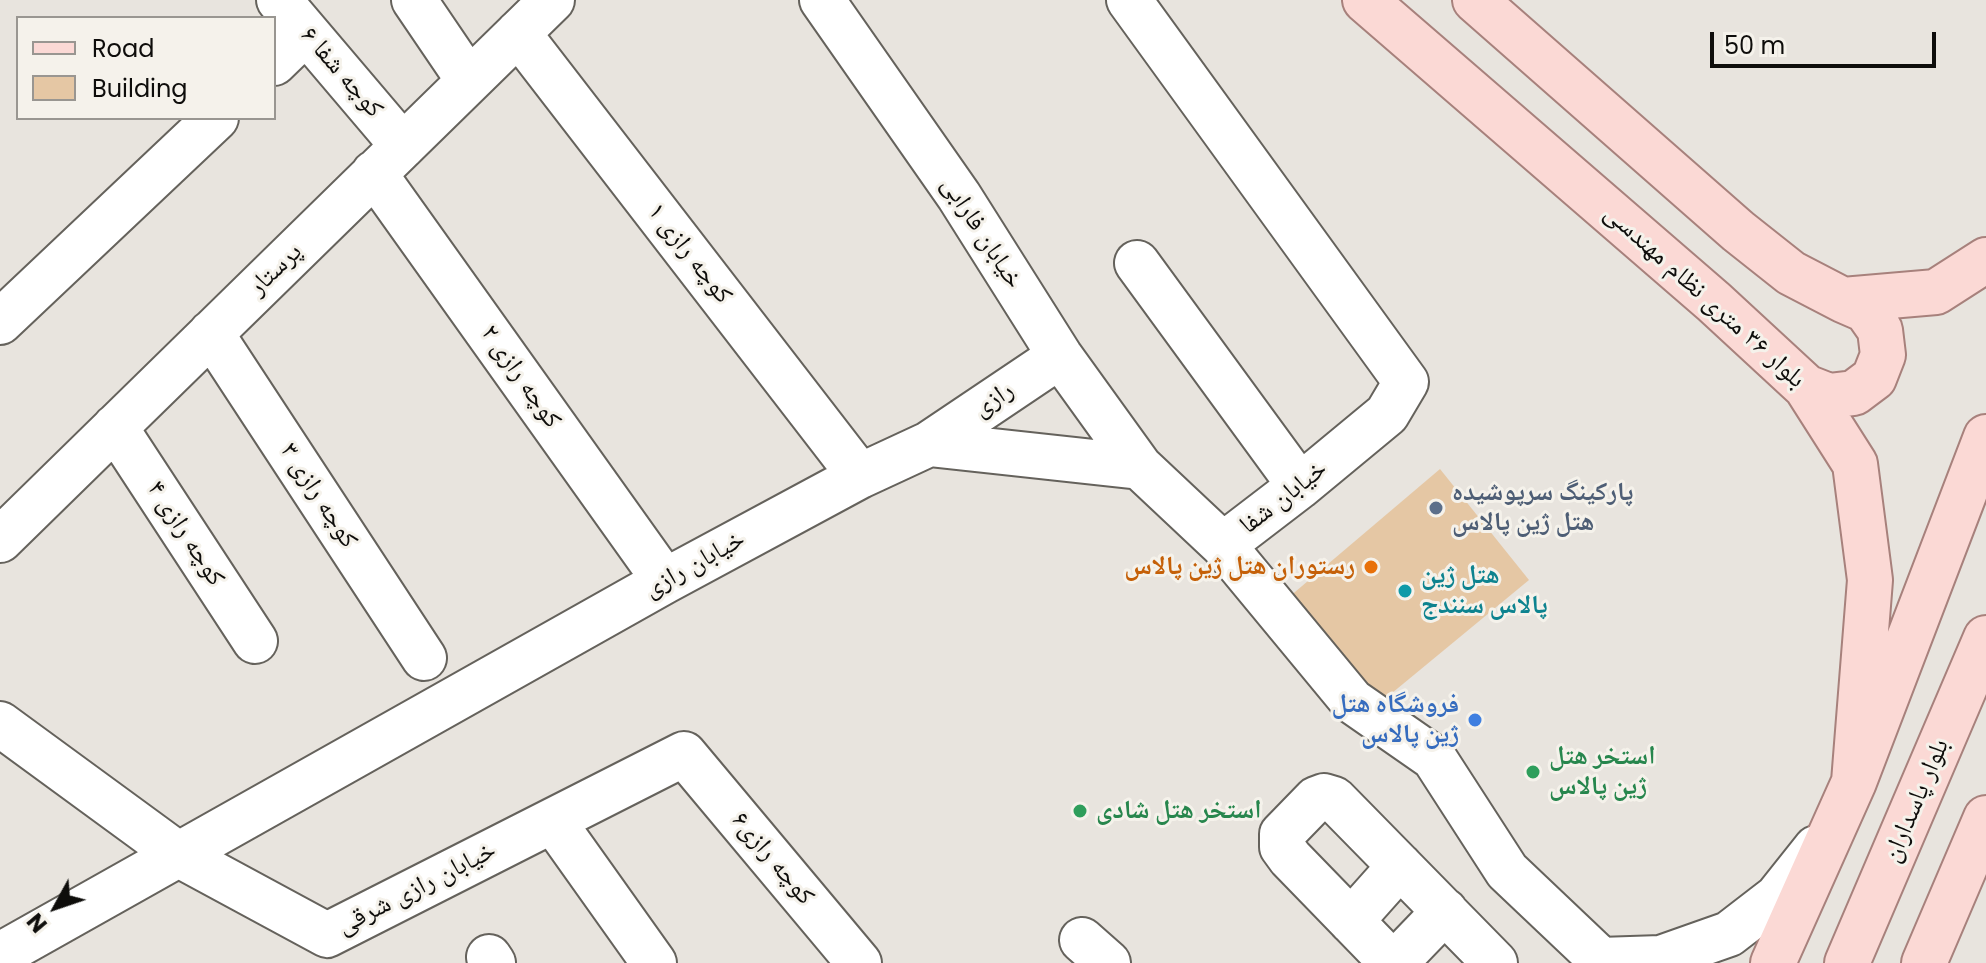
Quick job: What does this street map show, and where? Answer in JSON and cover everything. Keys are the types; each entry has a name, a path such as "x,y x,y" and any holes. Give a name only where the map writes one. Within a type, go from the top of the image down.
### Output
{"main road":[{"name":"بلوار ۳۶ متری نظام مهندسی","path":"1365,0 1714,302 1806,387 1855,464 1870,580 1854,782"},
{"path":"1475,0 1748,239 1791,273 1866,310 1880,330 1883,355 1874,378 1854,393 1841,395 1829,396 1806,387"},
{"path":"1843,300 1936,292 1986,260"},
{"path":"1773,963 1854,782 1985,444"},
{"name":"بلوار پاسداران","path":"1847,963 1986,638"},
{"path":"1924,963 1986,818"}],"street":[{"path":"414,0 469,81"},
{"name":"پرستار","path":"0,540 552,0"},
{"name":"خیابان فارابی","path":"822,0 959,196 1060,356 1140,467"},
{"name":"خیابان شفا","path":"1129,0 1406,382 1387,414 1223,545 1352,701 1434,758 1507,871 1602,962 1661,958 1729,934 1777,897 1835,825"},
{"path":"276,58 292,16"},
{"name":"کوچه شفا ۶","path":"292,16 389,160"},
{"name":"کوچه رازی ۱","path":"518,33 860,476"},
{"path":"0,322 214,120"},
{"name":"کوچه رازی ۲","path":"389,160 665,581"},
{"path":"1137,263 1300,486"},
{"name":"کوچه رازی ۳","path":"211,333 424,658"},
{"name":"رازی","path":"929,444 1060,356"},
{"name":"کوچه رازی ۴","path":"115,427 255,641"},
{"path":"929,444 1140,467 1223,545"},
{"name":"خیابان رازی","path":"0,955 665,581 860,476 929,444"},
{"name":"خیابان رازی شرقی","path":"0,724 179,855 327,935 684,754"},
{"name":"کوچه رازی۶","path":"684,754 859,963"},
{"path":"1445,911 1394,963 1290,858 1282,847 1282,834 1316,799 1324,796 1334,799 1445,911 1495,963"},
{"path":"553,821 653,963"},
{"path":"1351,921 1400,866"}],"building":[{"name":"هتل ژین پالاس سنندج","path":"1440,469 1529,580 1369,712 1282,603"}],"place":[{"name":"پارکینگ سرپوشیده هتل ژین پالاس","path":"1436,508"},
{"name":"رستوران هتل ژین پالاس","path":"1371,567"},
{"name":"هتل ژین پالاس سنندج","path":"1405,591"},
{"name":"فروشگاه هتل ژین پالاس","path":"1475,720"},
{"name":"استخر هتل ژین پالاس","path":"1533,772"},
{"name":"استخر هتل شادی","path":"1080,811"}]}
